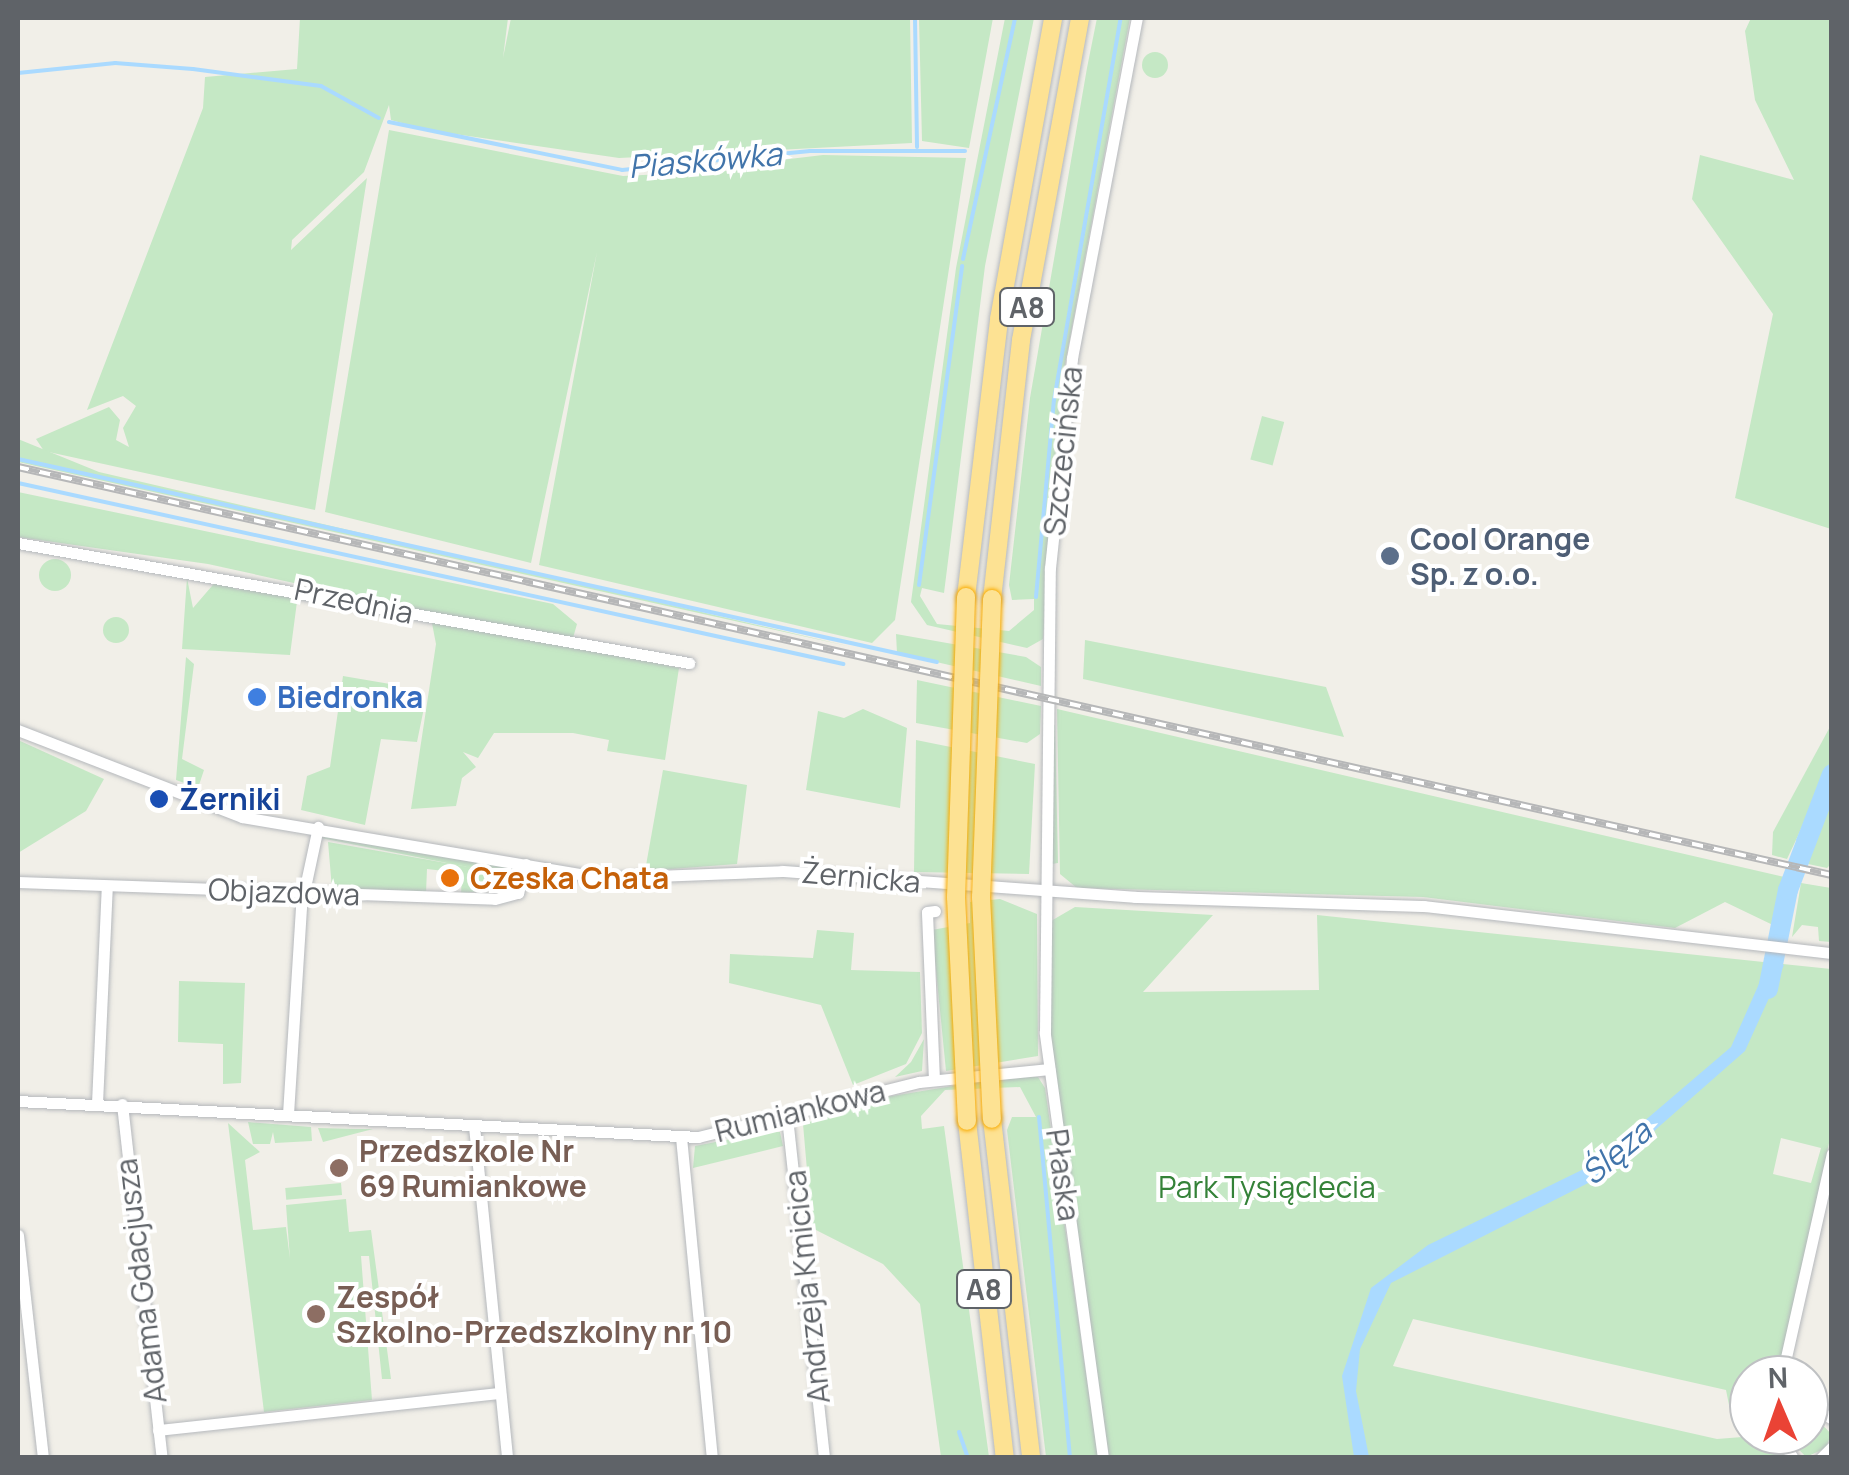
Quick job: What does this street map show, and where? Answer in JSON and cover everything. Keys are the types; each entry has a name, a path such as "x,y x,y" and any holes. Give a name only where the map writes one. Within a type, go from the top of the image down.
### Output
{"highway":[{"name":"A8","path":"1006,1458 968,1121 956,879 966,597 999,319 1053,18"},
{"name":"A8","path":"1031,1458 992,1119 982,897 992,599 1021,340 1080,18"}],"street":[{"name":"Szczecińska","path":"1044,891 1061,436 1137,18"},
{"name":"Przednia","path":"18,543 689,662"},
{"name":"Żernicka","path":"18,730 215,808 608,878 782,871 1044,891 1424,906 1832,953"},
{"path":"288,1114 306,893 318,827"},
{"name":"Objazdowa","path":"18,882 507,898 520,890 526,864"},
{"path":"97,1103 108,886"},
{"name":"Płaska","path":"1044,891 1049,1070 1103,1458"},
{"path":"931,911 934,1080"},
{"name":"Rumiankowa","path":"18,1101 681,1137 788,1117 934,1080 1049,1070"},
{"name":"Adama Gdacjusza","path":"122,1104 162,1458"},
{"name":"Andrzeja Kmicica","path":"788,1117 824,1458"},
{"path":"474,1126 507,1458"},
{"path":"681,1137 712,1458"},
{"path":"1787,1355 1832,1154"},
{"path":"18,1235 43,1458"},
{"path":"158,1430 500,1393"},
{"path":"1821,1458 1832,1447"}],"green space":[{"path":"300,18 508,18 503,58 511,18 910,18 912,143 619,158 427,130 391,120 389,105 364,172 292,240 291,250 367,178 315,510 44,451 36,439 109,407 120,420 116,440 129,447 123,428 136,406 123,396 87,410 203,108 205,77 297,69"},
{"path":"919,18 993,18 969,148 922,141"},
{"path":"1005,18 1034,18 985,266 944,593 922,588 920,596 937,624 1009,631 1034,610 1034,599 1012,600 1009,585 1030,398 1087,68 1097,18 1130,18 1063,375 1043,639 1027,648 927,625 911,602 956,268"},
{"path":"1751,18 1831,18 1831,529 1735,498 1773,314 1692,199 1700,155 1794,180 1755,100 1745,31"},
{"path":"1155,52 1164,56 1168,65 1164,74 1155,78 1146,74 1142,65 1146,56"},
{"path":"389,130 623,176 763,169 764,162 823,155 966,158 895,620 872,643 539,565 597,252 531,563 325,512"},
{"path":"1262,416 1284,422 1273,465 1250,459"},
{"path":"18,439 99,472 852,647 18,462"},
{"path":"18,492 553,604 577,624 571,645 679,668 665,760 607,751 609,740 573,733 494,733 478,758 463,752 476,767 462,778 456,806 411,809 436,644 430,613 208,564 18,537"},
{"path":"55,559 67,563 71,575 67,587 55,591 43,587 39,575 43,563"},
{"path":"187,578 193,608 218,579 238,590 248,584 298,594 290,655 182,649"},
{"path":"116,617 125,621 129,630 125,639 116,643 107,639 103,630 107,621"},
{"path":"896,634 1026,657 1041,667 1041,686 897,653"},
{"path":"1085,640 1326,687 1344,737 1083,679"},
{"path":"186,657 194,664 182,759 204,770 198,788 176,780"},
{"path":"343,676 390,684 388,698 425,703 417,742 381,739 365,825 301,810 307,776 330,767"},
{"path":"917,680 1041,706 1040,734 1027,743 916,723"},
{"path":"863,709 907,728 900,808 806,790 818,711 844,718"},
{"path":"1057,709 1784,877 1775,926 1725,902 1675,928 1423,897 1077,888 1060,874"},
{"path":"1054,725 1058,863 1052,864"},
{"path":"1831,725 1831,761 1796,840 1787,859 1772,855 1773,832"},
{"path":"18,740 104,779 86,811 18,853"},
{"path":"916,740 1035,764 1029,874 914,872"},
{"path":"663,770 747,785 737,864 645,871"},
{"path":"217,790 271,797 270,810 229,801"},
{"path":"1831,790 1831,864 1827,868 1808,864"},
{"path":"328,834 511,867 518,877 321,838"},
{"path":"328,842 508,874 515,884 461,894 462,873 427,869 426,893 332,889"},
{"path":"1801,883 1831,888 1831,942 1819,941 1818,927 1802,925 1792,937"},
{"path":"1000,899 1037,914 1038,1056 946,1071 932,930 970,923 970,902"},
{"name":"Park Tysiąclecia","path":"1075,907 1213,915 1143,992 1319,990 1317,915 1831,969 1831,1134 1782,1355 1729,1355 1729,1405 1726,1390 1413,1319 1393,1366 1717,1439 1729,1438 1729,1455 1785,1457 1109,1457 1051,1048 1051,921","holes":["1781,1138 1821,1148 1811,1183 1773,1174"]},
{"path":"817,930 854,933 851,970 920,972 922,1033 906,1064 853,1085 821,1005 729,983 730,954 813,958"},
{"path":"179,981 245,983 241,1083 223,1084 223,1044 178,1042"},
{"path":"924,1039 922,1071 895,1077 911,1062"},
{"path":"1007,1077 1038,1077 1045,1088 1098,1457 1046,1457 1007,1130 1012,1117 1036,1117 1020,1087 945,1090 921,1116 922,1129 944,1126 989,1457 941,1457 920,1304 883,1264 812,1228 803,1124 886,1097"},
{"path":"248,1122 311,1127 312,1141 275,1143 273,1132 270,1144 253,1144"},
{"name":"Zespół Szkolno-Przedszkolny nr 10","path":"228,1123 260,1152 245,1160 253,1230 286,1227 290,1259 286,1205 346,1199 349,1232 371,1230 391,1379 382,1379 369,1256 361,1256 372,1400 264,1412"},
{"path":"318,1128 356,1129 373,1129 323,1142"},
{"path":"780,1132 783,1146 693,1168 695,1146"},
{"path":"341,1183 342,1195 286,1200 285,1188"}],"water":[{"path":"1831,761 1831,790 1813,846 1796,840"},
{"path":"1784,965 1745,1051 1604,1175 1391,1283 1360,1349 1356,1391 1369,1457 1354,1457 1342,1376 1371,1288 1428,1245 1594,1164 1731,1047 1766,968"}],"waterway":[{"path":"915,18 917,147"},
{"name":"Piaskówka","path":"963,259 1015,18"},
{"path":"1036,597 1054,400 1121,18"},
{"name":"Piaskówka","path":"18,73 115,63 193,69 321,86 379,118"},
{"name":"Piaskówka","path":"389,122 622,170 810,151 965,151"},
{"path":"919,585 962,266"},
{"path":"18,459 937,662"},
{"path":"18,483 843,664"},
{"name":"Ślęza","path":"1768,989 1788,890 1832,774"},
{"path":"1039,1117 1070,1458"},
{"path":"959,1432 968,1458"}],"railway":[{"path":"18,467 1832,875"}],"place":[{"name":"Cool Orange Sp. z o.o.","path":"1390,556"},
{"name":"Biedronka","path":"257,697"},
{"name":"Żerniki","path":"159,799"},
{"name":"Czeska Chata","path":"450,878"},
{"name":"Przedszkole Nr 69 Rumiankowe","path":"339,1168"},
{"name":"Zespół Szkolno-Przedszkolny nr 10","path":"316,1314"}]}
